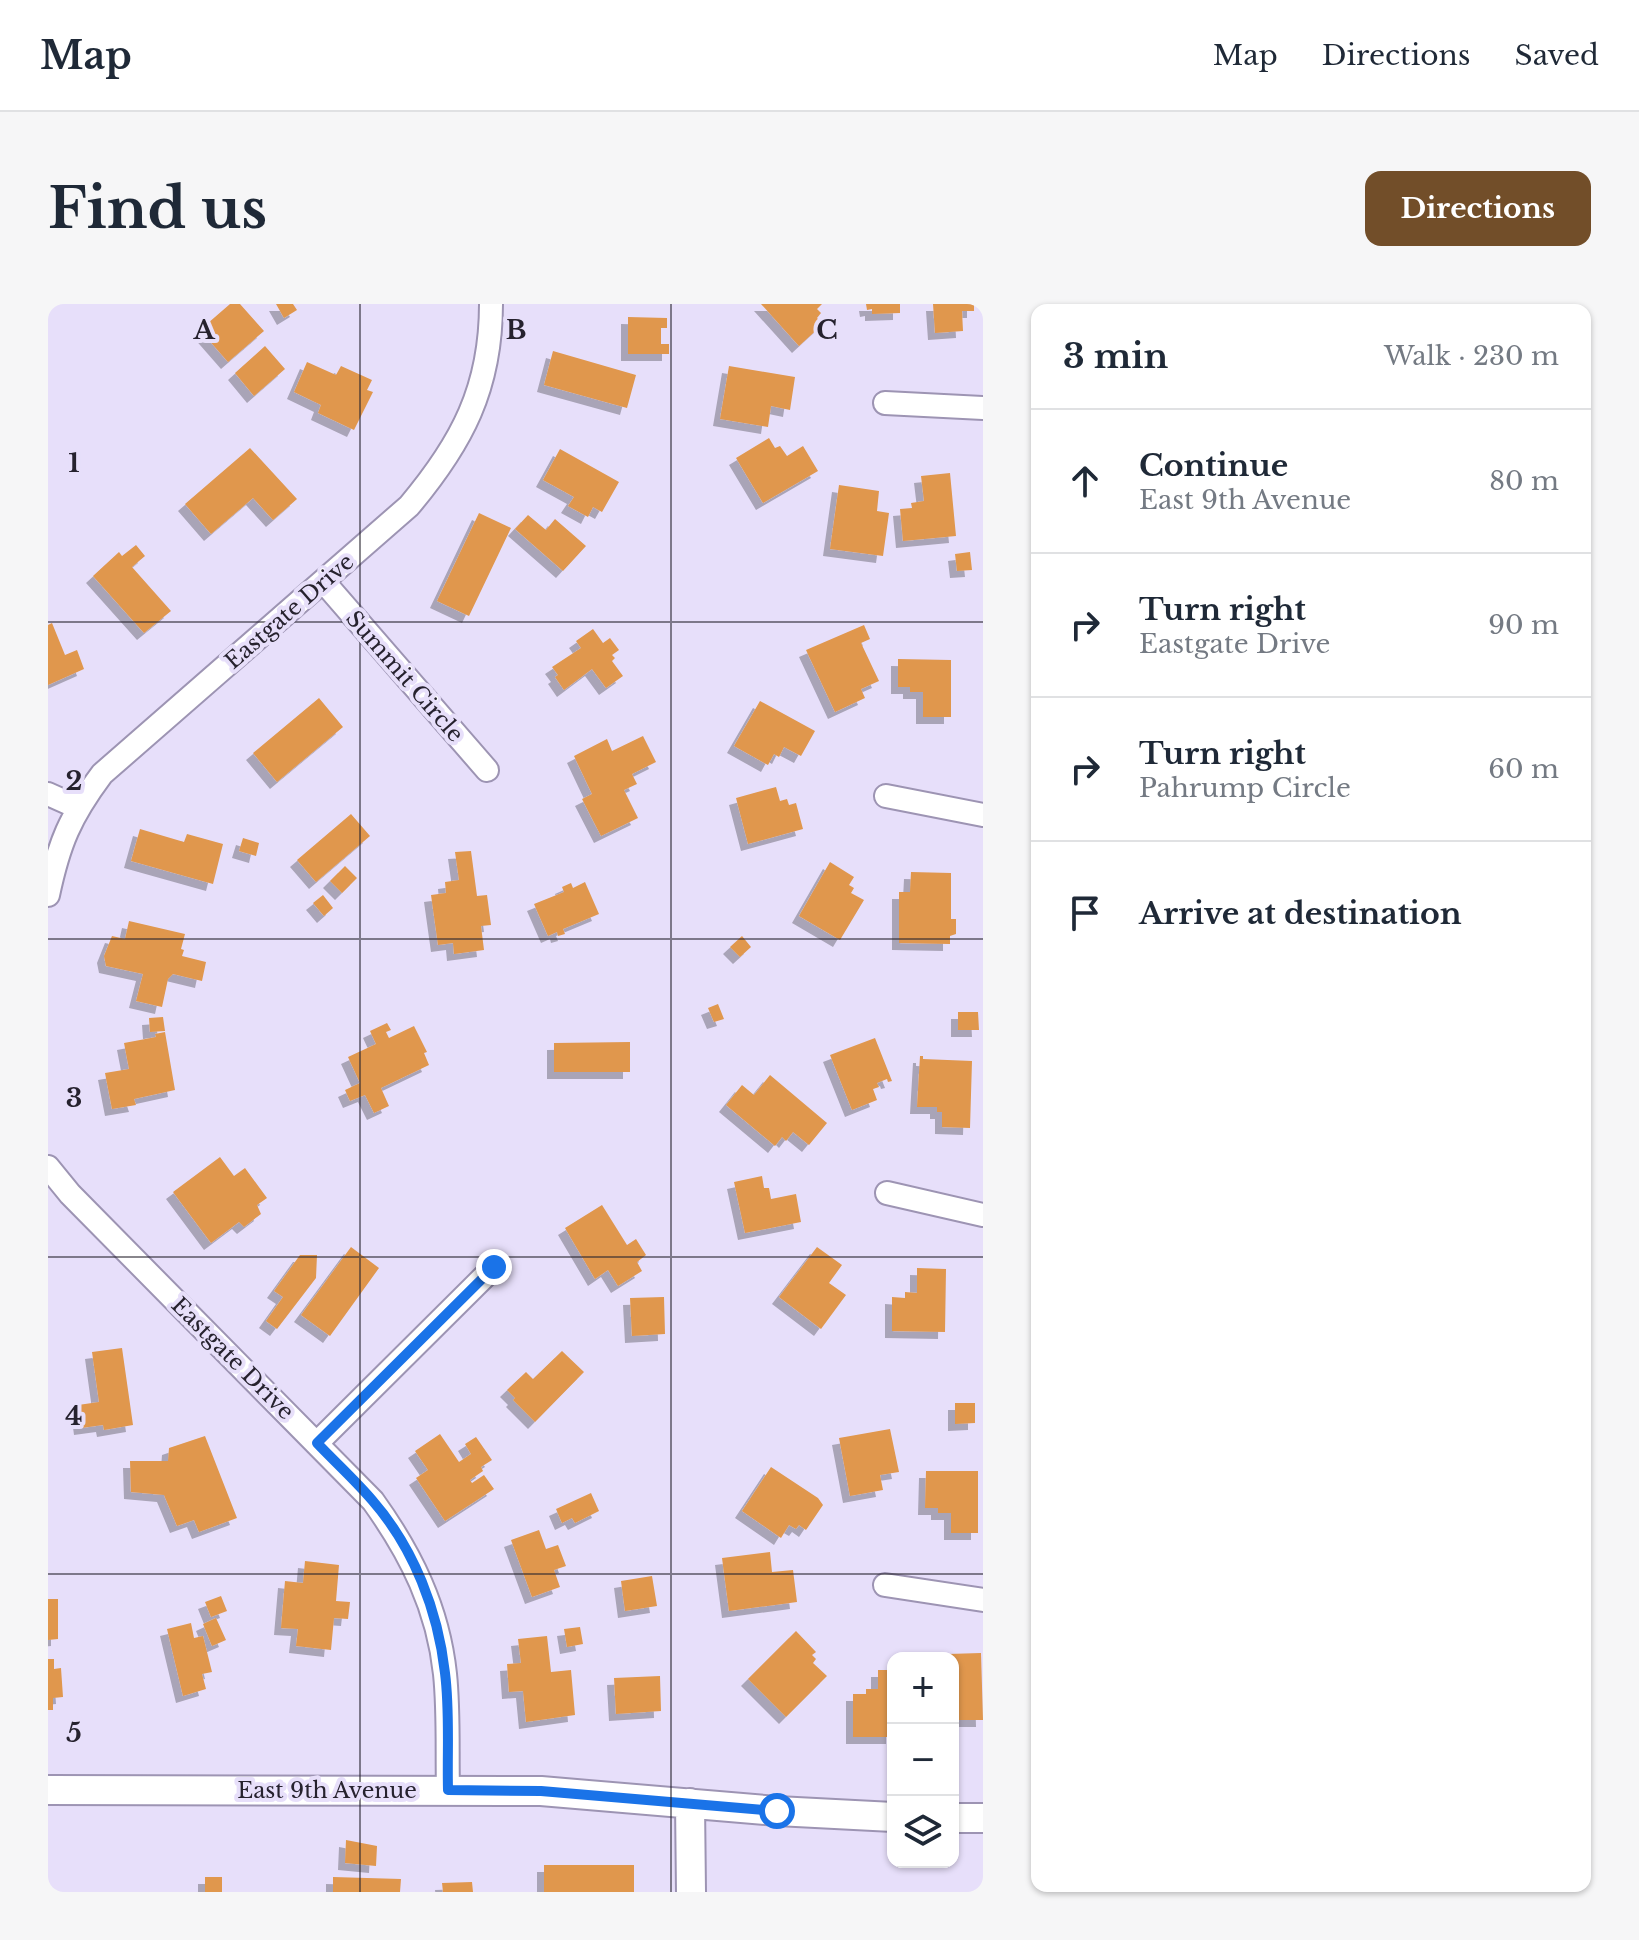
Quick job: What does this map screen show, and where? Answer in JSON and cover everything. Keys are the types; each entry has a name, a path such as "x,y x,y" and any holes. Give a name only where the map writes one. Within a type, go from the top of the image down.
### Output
{"street":[{"name":"Eastgate Drive","path":"48,895 61,841 77,807 102,774 409,506 437,472 460,435 479,394 488,359 491,304"},
{"path":"885,403 983,408"},
{"name":"Summit Circle","path":"323,581 487,770"},
{"path":"48,794 77,807"},
{"path":"886,796 983,815"},
{"name":"Eastgate Drive","path":"48,1167 70,1194 373,1501 400,1538 423,1582 437,1627 446,1675 448,1790"},
{"path":"887,1193 983,1215"},
{"path":"317,1443 494,1267"},
{"path":"885,1585 983,1600"},
{"name":"East 9th Avenue","path":"48,1790 541,1791 887,1817"},
{"path":"690,1803 691,1892"},
{"path":"959,1818 983,1818"}],"building":[{"path":"230,304 240,304 264,331 228,362 200,330"},
{"path":"276,304 293,304 297,310 284,318"},
{"path":"761,304 822,304 817,309 821,313 817,318 823,324 799,346"},
{"path":"866,304 900,304 900,313 872,314 872,309 867,310"},
{"path":"933,304 974,304 974,311 962,311 963,331 935,333"},
{"path":"628,317 667,318 667,328 661,328 661,344 669,344 669,354 628,354"},
{"path":"265,346 285,369 254,396 235,373"},
{"path":"553,351 636,375 627,408 544,385"},
{"path":"307,362 336,375 341,366 372,380 367,390 373,392 354,430 318,413 321,405 294,392"},
{"path":"729,366 795,377 790,410 771,406 768,427 720,419"},
{"path":"769,438 775,448 780,446 787,456 803,446 818,471 763,503 736,458"},
{"path":"250,448 297,499 273,520 253,498 211,534 185,504"},
{"path":"560,449 619,482 602,512 593,507 588,517 568,506 574,497 543,480"},
{"path":"950,473 956,536 903,541 900,509 912,508 911,503 924,501 921,476"},
{"path":"839,485 879,491 877,511 889,513 883,556 830,549"},
{"path":"479,513 511,528 469,616 437,601"},
{"path":"528,515 546,530 555,519 586,546 563,571 515,529"},
{"path":"136,545 145,556 132,567 171,611 144,633 93,576 119,552 122,556"},
{"path":"970,552 972,570 957,571 955,554"},
{"path":"52,623 65,655 77,650 84,669 48,685 48,625"},
{"path":"864,625 870,639 861,643 879,681 861,689 865,698 835,712 806,650"},
{"path":"593,629 603,643 610,638 619,650 612,655 615,658 612,661 623,676 606,688 592,669 564,690 552,667 581,648 576,641"},
{"path":"898,659 951,660 951,717 923,717 923,692 910,692 910,687 898,687"},
{"path":"319,698 343,727 277,782 253,753"},
{"path":"760,701 815,731 801,756 784,747 779,757 774,754 768,765 734,746"},
{"path":"643,736 656,762 632,774 637,784 624,790 638,818 601,836 582,799 592,794 574,756 607,739 612,751"},
{"path":"776,787 780,801 787,799 789,805 796,803 803,829 748,844 736,798"},
{"path":"351,814 370,836 316,882 297,860"},
{"path":"140,829 184,842 187,834 223,844 213,884 131,861"},
{"path":"243,838 259,843 256,856 239,851"},
{"path":"471,851 477,896 487,895 491,925 481,926 484,950 454,954 453,943 438,945 431,895 446,893 445,882 459,880 455,852"},
{"path":"830,862 854,877 849,885 854,888 851,893 864,900 840,940 799,916"},
{"path":"345,866 357,878 342,893 330,881"},
{"path":"911,872 951,873 951,919 956,919 956,934 950,936 950,944 899,943 899,892 910,892"},
{"path":"585,882 599,914 563,929 565,934 558,936 557,932 548,936 534,904 564,892 562,887 571,883 573,888"},
{"path":"323,895 333,908 324,916 313,903"},
{"path":"129,921 185,934 182,956 206,962 202,981 173,974 168,979 162,1007 136,1001 143,974 106,966 104,956 112,936 125,939"},
{"path":"742,936 751,947 740,957 730,947"},
{"path":"718,1004 724,1019 714,1022 708,1008"},
{"path":"958,1012 978,1012 979,1030 958,1030"},
{"path":"163,1017 165,1031 150,1032 149,1018"},
{"path":"387,1023 391,1030 386,1032 389,1038 414,1026 427,1052 424,1053 429,1065 381,1088 389,1106 374,1113 365,1095 350,1101 345,1090 360,1083 348,1057 376,1044 370,1031"},
{"path":"165,1032 175,1090 134,1099 136,1105 112,1109 105,1073 129,1069 124,1043 156,1037 155,1034"},
{"path":"875,1038 892,1081 888,1082 887,1079 877,1083 879,1087 873,1089 877,1100 852,1110 830,1055"},
{"path":"630,1042 630,1072 554,1072 554,1043"},
{"path":"920,1056 923,1059 972,1061 970,1128 942,1127 942,1112 937,1112 937,1107 917,1107"},
{"path":"770,1075 827,1123 809,1145 793,1132 786,1141 782,1137 775,1146 726,1105 742,1085 754,1095"},
{"path":"220,1157 234,1176 245,1168 267,1198 257,1205 261,1214 244,1227 239,1222 211,1243 173,1192"},
{"path":"762,1176 764,1188 769,1188 771,1199 796,1194 801,1222 745,1233 734,1182"},
{"path":"602,1205 627,1245 636,1239 646,1255 637,1262 642,1271 618,1286 608,1270 595,1279 565,1228"},
{"path":"351,1247 379,1268 330,1336 301,1315"},
{"path":"817,1247 842,1265 829,1283 846,1295 821,1329 779,1297"},
{"path":"300,1255 317,1255 316,1278 277,1329 266,1321 283,1297 274,1291"},
{"path":"917,1268 946,1269 945,1332 892,1331 892,1297 905,1298 905,1292 917,1293"},
{"path":"664,1297 665,1334 632,1336 630,1298"},
{"path":"122,1348 133,1425 104,1430 103,1425 81,1428 78,1405 99,1402 92,1352"},
{"path":"562,1351 584,1372 535,1422 507,1390 526,1372 533,1379"},
{"path":"955,1403 975,1403 975,1423 955,1424"},
{"path":"890,1429 899,1472 880,1475 883,1490 850,1496 839,1438"},
{"path":"440,1434 459,1462 471,1454 465,1444 476,1437 492,1460 470,1480 472,1483 484,1475 494,1489 445,1521 416,1478 428,1470 415,1451"},
{"path":"205,1436 237,1518 199,1532 194,1520 177,1526 164,1495 131,1492 130,1461 168,1461 169,1448"},
{"path":"771,1467 818,1498 823,1505 806,1530 799,1525 796,1529 789,1525 781,1538 742,1511"},
{"path":"926,1471 978,1471 978,1533 951,1533 951,1513 938,1513 938,1508 925,1508"},
{"path":"591,1493 599,1511 575,1523 572,1518 562,1523 556,1509"},
{"path":"539,1530 546,1549 558,1545 566,1566 554,1570 560,1587 532,1597 511,1540"},
{"path":"770,1552 772,1572 793,1570 797,1602 729,1611 722,1558"},
{"path":"305,1561 339,1565 336,1601 350,1602 348,1619 334,1618 331,1650 296,1646 298,1629 281,1628 285,1581 303,1583"},
{"path":"652,1576 657,1606 625,1611 621,1581"},
{"path":"221,1596 227,1611 211,1617 205,1602"},
{"path":"48,1599 58,1599 58,1639 48,1640"},
{"path":"216,1618 226,1640 212,1646 203,1624"},
{"path":"191,1623 194,1638 203,1636 212,1672 202,1674 206,1689 183,1696 167,1629"},
{"path":"580,1627 583,1644 567,1647 564,1629"},
{"path":"796,1631 816,1652 812,1655 816,1659 813,1663 827,1676 786,1717 748,1679"},
{"path":"547,1636 551,1672 571,1670 575,1715 526,1722 523,1691 509,1692 507,1664 521,1663 518,1639"},
{"path":"981,1653 983,1720 959,1720 959,1654"},
{"path":"48,1659 54,1659 54,1669 61,1668 63,1697 53,1698 53,1710 48,1710"},
{"path":"878,1670 887,1670 887,1737 853,1737 853,1694 866,1694 866,1689 878,1689"},
{"path":"660,1676 661,1711 616,1714 614,1678"},
{"path":"346,1840 377,1846 376,1866 345,1863"},
{"path":"544,1865 634,1865 634,1892 544,1892"},
{"path":"205,1877 222,1877 222,1892 205,1892"},
{"path":"333,1877 401,1879 400,1892 333,1892"},
{"path":"472,1882 473,1892 443,1892 442,1883"}],"route":[{"path":"494,1267 317,1443 373,1501 400,1538 423,1582 437,1627 446,1675 448,1790 541,1791 777,1811"}]}
